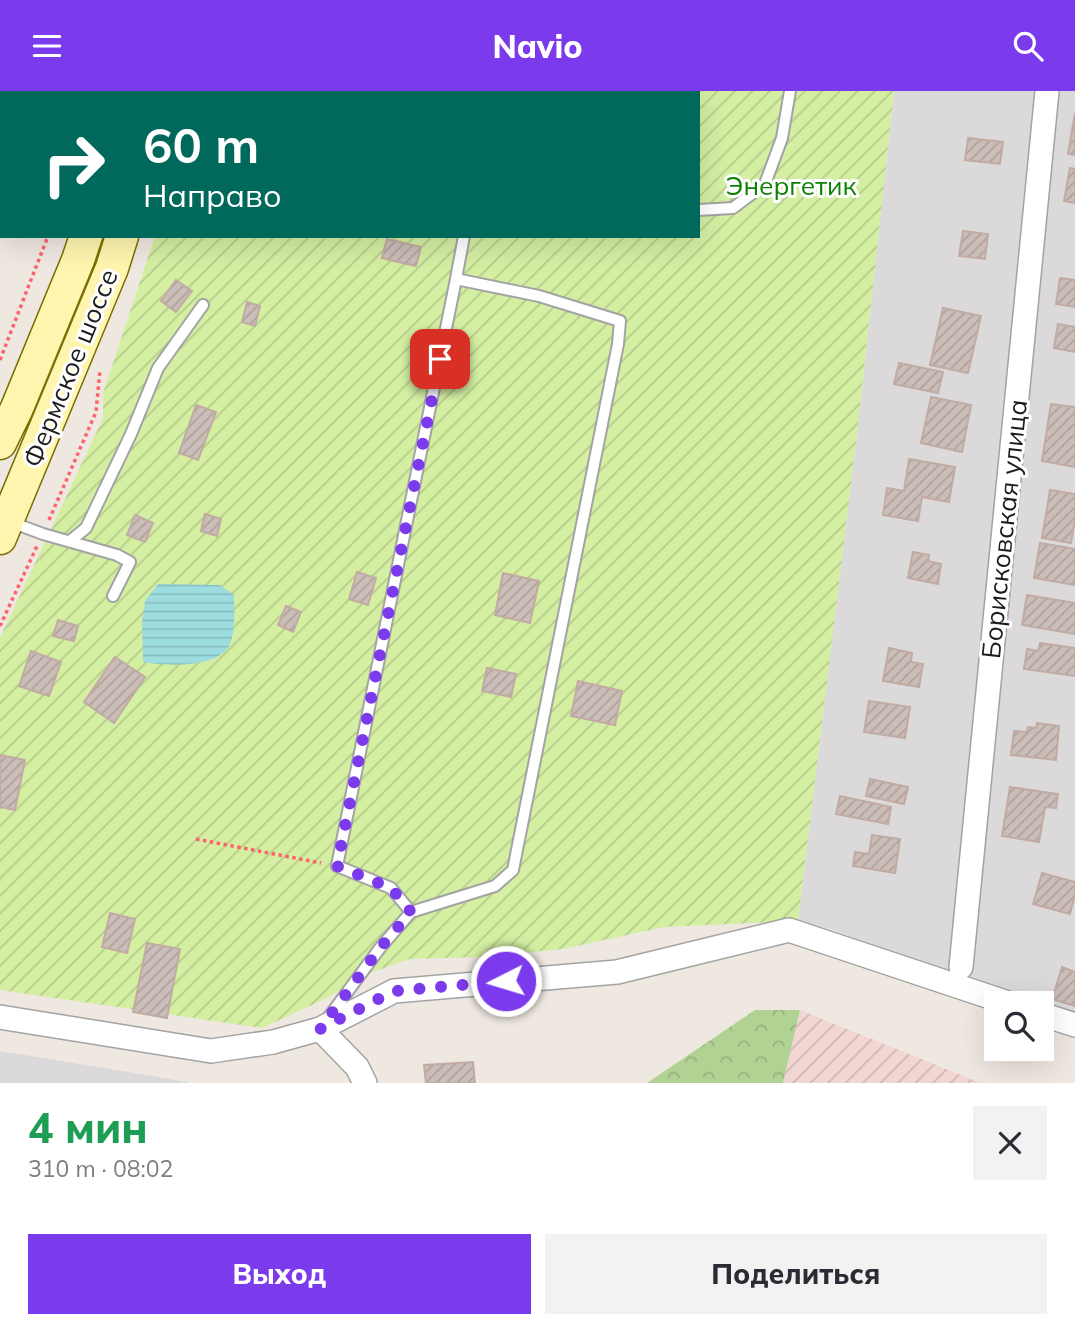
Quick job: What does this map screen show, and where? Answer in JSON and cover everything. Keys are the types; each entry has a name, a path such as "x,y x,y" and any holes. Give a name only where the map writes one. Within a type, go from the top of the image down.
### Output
{"main road":[{"name":"Фермское шоссе","path":"0,443 17,408 85,238"},
{"name":"Фермское шоссе","path":"4,529 112,268 121,238"}],"street":[{"name":"Борисковская улица","path":"961,967 1047,91"},
{"path":"0,1017 211,1051 273,1042 320,1029 394,991 617,972 789,930 984,995"},
{"path":"1054,1018 1075,1025"},
{"path":"320,1029 357,1067 365,1083"}],"lane":[{"path":"700,210 733,208 765,184 782,138 789,91"},
{"path":"411,912 391,888 337,866 464,238"},
{"path":"320,1029 380,948 411,912 495,886 513,870 612,371 620,321 540,296 456,279"},
{"path":"70,541 86,528 131,434 158,368 203,305"},
{"path":"4,529 70,541 117,555 130,562 113,596"}],"path":[{"path":"0,360 47,238"},
{"path":"0,626 96,412 99,372 104,360"},
{"path":"196,839 337,866"}],"shaded area":[{"path":"894,91 1075,91 1075,1017 1054,1010 1054,991 995,991 831,929 798,921 857,434"},
{"path":"800,1010 981,1083 783,1083"},
{"path":"0,1051 129,1072 187,1083 0,1083"}],"green space":[{"name":"Энергетик","path":"700,91 894,91 857,434 798,921 664,927 563,949 484,957 410,959 370,973 327,998 262,1028 0,990 0,638 103,418 103,393 154,238 700,238"},
{"path":"755,1010 800,1010 783,1083 647,1083"}],"water":[{"path":"158,584 220,585 234,595 233,633 224,652 215,658 191,664 143,662 142,623 145,601"}],"building":[{"path":"1075,113 1075,155 1068,154"},
{"path":"968,138 1003,142 1000,164 965,160"},
{"path":"1070,168 1075,169 1075,203 1064,201"},
{"path":"963,231 988,234 985,259 959,256"},
{"path":"387,239 421,247 416,266 382,258"},
{"path":"1060,278 1075,280 1075,307 1056,304"},
{"path":"176,280 192,291 176,312 161,301"},
{"path":"247,302 260,306 255,326 242,322"},
{"path":"943,308 981,316 968,373 930,365"},
{"path":"1058,324 1075,327 1075,352 1054,348"},
{"path":"899,363 943,372 938,393 894,384"},
{"path":"931,397 971,405 962,452 921,443"},
{"path":"1051,404 1075,407 1075,467 1042,461"},
{"path":"196,405 216,412 198,460 179,453"},
{"path":"909,459 955,467 949,502 922,497 918,521 883,515 887,488 904,491"},
{"path":"1050,490 1075,494 1071,543 1042,538"},
{"path":"205,514 221,519 217,536 201,531"},
{"path":"135,515 153,523 145,542 127,535"},
{"path":"1040,543 1075,549 1075,585 1034,578"},
{"path":"913,552 929,555 928,561 941,564 938,584 908,578"},
{"path":"357,572 376,578 368,605 349,599"},
{"path":"503,573 539,581 530,623 495,615"},
{"path":"1027,595 1075,603 1075,634 1022,625"},
{"path":"286,606 301,612 293,632 278,625"},
{"path":"58,620 78,626 74,641 53,636"},
{"path":"1040,643 1075,648 1075,676 1024,669 1027,649 1038,651"},
{"path":"889,648 912,653 911,662 923,664 919,687 883,681"},
{"path":"31,651 61,662 49,696 19,686"},
{"path":"115,657 145,677 114,723 84,702"},
{"path":"487,668 516,674 511,697 482,691"},
{"path":"578,681 622,691 615,725 571,716"},
{"path":"869,701 910,707 905,738 864,732"},
{"path":"1037,723 1059,726 1056,760 1011,755 1014,731 1027,732 1028,727 1036,728"},
{"path":"0,755 25,760 15,810 0,807"},
{"path":"870,779 908,787 904,804 866,796"},
{"path":"1010,787 1058,794 1056,808 1045,807 1039,842 1002,836"},
{"path":"840,796 891,807 888,824 836,814"},
{"path":"872,835 900,839 895,873 853,866 855,852 869,854"},
{"path":"1042,873 1075,882 1070,914 1033,904"},
{"path":"110,913 135,919 127,953 102,947"},
{"path":"147,943 180,949 167,1018 133,1012"},
{"path":"1062,967 1075,972 1075,1006 1054,1000"},
{"path":"473,1062 475,1083 426,1083 424,1065"}],"route":[{"path":"440,359 337,866 391,888 411,912 380,948 320,1029 394,991 506,981"}]}
